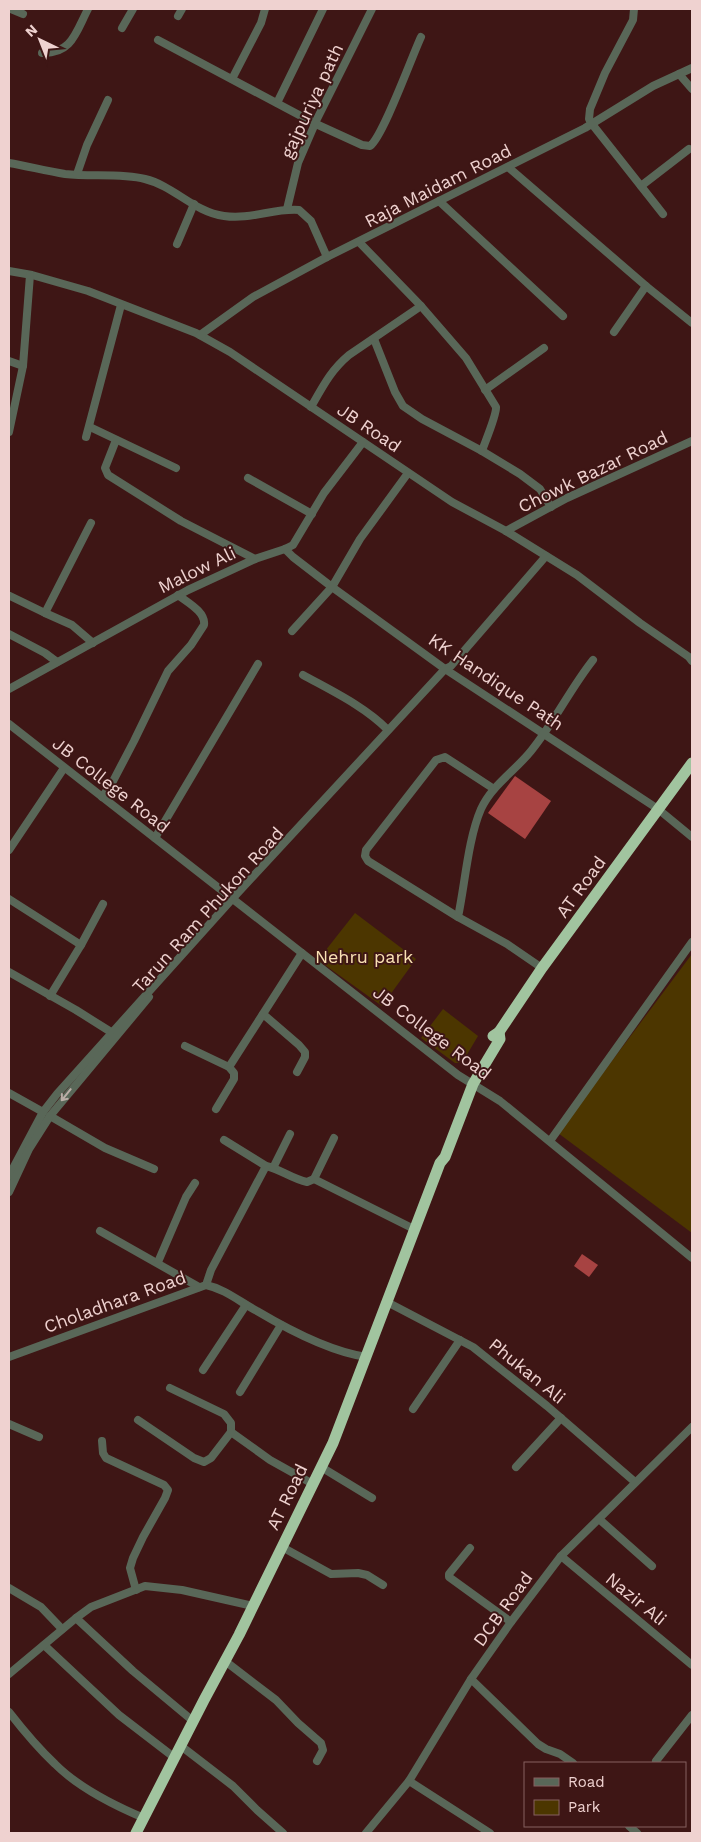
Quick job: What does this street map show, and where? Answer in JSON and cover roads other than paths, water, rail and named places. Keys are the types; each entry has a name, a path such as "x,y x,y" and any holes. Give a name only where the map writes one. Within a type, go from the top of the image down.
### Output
{"highway":[{"name":"AT Road","path":"136,1833 253,1606 333,1443 414,1229 440,1164 445,1157 470,1082 500,1039 499,1032 542,968 692,763"}],"street":[{"path":"11,9 23,14"},
{"path":"42,52 59,51 68,46 88,9"},
{"path":"122,28 133,9"},
{"path":"232,79 261,23 265,9"},
{"path":"277,103 323,9"},
{"name":"gajpuriya path","path":"288,209 298,163 372,9"},
{"path":"634,9 634,20 605,73 590,109 589,118 663,214"},
{"path":"158,40 316,124 366,146 372,145 384,123 421,37"},
{"name":"Raja Maidam Road","path":"200,335 253,297 326,257 592,124 653,86 692,68"},
{"path":"679,74 692,89"},
{"path":"77,174 87,145 108,100"},
{"path":"641,186 689,149"},
{"path":"9,163 65,174 144,179 166,186 194,204 222,216 257,216 288,209 299,210 310,221 326,257"},
{"path":"508,167 646,286 692,323"},
{"path":"440,201 563,316"},
{"path":"177,244 194,204"},
{"path":"359,242 421,306 466,358 485,390 497,411 482,451"},
{"name":"JB Road","path":"9,271 88,291 200,335 230,352 452,502 506,531 592,585 640,623 691,659"},
{"path":"9,432 23,366 30,275"},
{"path":"614,332 646,286"},
{"path":"86,437 121,304"},
{"path":"311,407 331,372 338,364 421,306"},
{"path":"374,339 395,392 403,406 422,419 520,474 540,489 552,507"},
{"path":"485,390 544,348"},
{"path":"9,361 23,366"},
{"path":"90,427 176,468"},
{"path":"116,440 105,468 108,475 181,521 255,559"},
{"name":"Chowk Bazar Road","path":"506,531 567,498 692,440"},
{"path":"286,549 293,545 330,485 363,442"},
{"path":"292,631 332,587 360,539 408,473"},
{"path":"248,478 312,514"},
{"path":"45,613 90,522"},
{"name":"Malow Ali","path":"9,689 178,595 255,559 286,549"},
{"name":"KK Handique Path","path":"286,549 293,558 332,587 508,711 545,733 658,809 692,837"},
{"name":"Tarun Ram Phukon Road","path":"9,1176 46,1114 111,1032 449,669 546,556"},
{"path":"102,797 134,741 168,671 191,645 204,625 205,621 202,615 178,595"},
{"path":"10,596 72,625 93,643"},
{"path":"9,634 45,653 57,662"},
{"path":"458,917 471,846 481,808 494,789 530,752 545,733 594,660"},
{"path":"155,838 258,664"},
{"name":"Tarun Ram Phukon Road","path":"9,1192 46,1114 63,1098 234,899 388,730 449,669"},
{"path":"303,675 346,698 379,721 388,730"},
{"name":"JB College Road","path":"9,724 470,1082 500,1101 692,1258"},
{"path":"494,789 445,757 439,758 366,850 365,856 368,861 458,917 507,944 542,968"},
{"path":"9,850 64,768"},
{"path":"9,899 80,945"},
{"path":"50,996 103,904"},
{"path":"550,1141 692,942"},
{"path":"229,1068 302,953"},
{"path":"9,972 111,1032"},
{"path":"263,1014 305,1052 305,1057 297,1072"},
{"path":"185,1046 229,1068 235,1075 216,1109"},
{"path":"9,1094 105,1148 154,1169"},
{"path":"100,1230 203,1286 290,1134"},
{"path":"224,1140 295,1179 307,1182 314,1178 334,1138"},
{"path":"314,1178 414,1229"},
{"path":"158,1262 186,1197 195,1183"},
{"name":"Choladhara Road","path":"9,1357 203,1286 226,1292 281,1326 355,1355 367,1357"},
{"name":"Phukan Ali","path":"387,1302 473,1347 561,1418 634,1482"},
{"path":"203,1370 246,1305"},
{"path":"240,1392 281,1326"},
{"path":"413,1409 460,1340"},
{"path":"138,1420 194,1458 204,1462 211,1458 231,1432 231,1422 224,1414 170,1388"},
{"path":"516,1467 561,1418"},
{"path":"9,1424 39,1437"},
{"name":"DCB Road","path":"366,1833 409,1780 471,1679 560,1556 692,1427"},
{"path":"231,1432 270,1460 313,1484"},
{"path":"102,1441 102,1453 106,1458 164,1485 168,1490 133,1558 130,1568 136,1590"},
{"path":"321,1467 372,1498"},
{"path":"599,1519 652,1566"},
{"path":"282,1547 331,1574 358,1573 367,1575 384,1585"},
{"path":"470,1548 449,1574 449,1577 511,1622"},
{"name":"Nazir Ali","path":"560,1556 692,1665"},
{"path":"9,1674 62,1629 92,1607 145,1586 182,1590 253,1606"},
{"path":"9,1588 41,1607 62,1629"},
{"path":"76,1618 133,1671 194,1720"},
{"path":"44,1645 119,1715 174,1758"},
{"path":"225,1661 276,1700 321,1743 323,1750 317,1761"},
{"path":"471,1679 538,1744 560,1754 572,1762"},
{"path":"9,1712 28,1737 56,1766 87,1788 123,1809 144,1818"},
{"path":"656,1760 692,1715"},
{"path":"181,1746 233,1786 256,1810 283,1833"},
{"path":"409,1780 490,1833"}],"park label":[{"name":"Nehru park","path":"364,957"}]}
